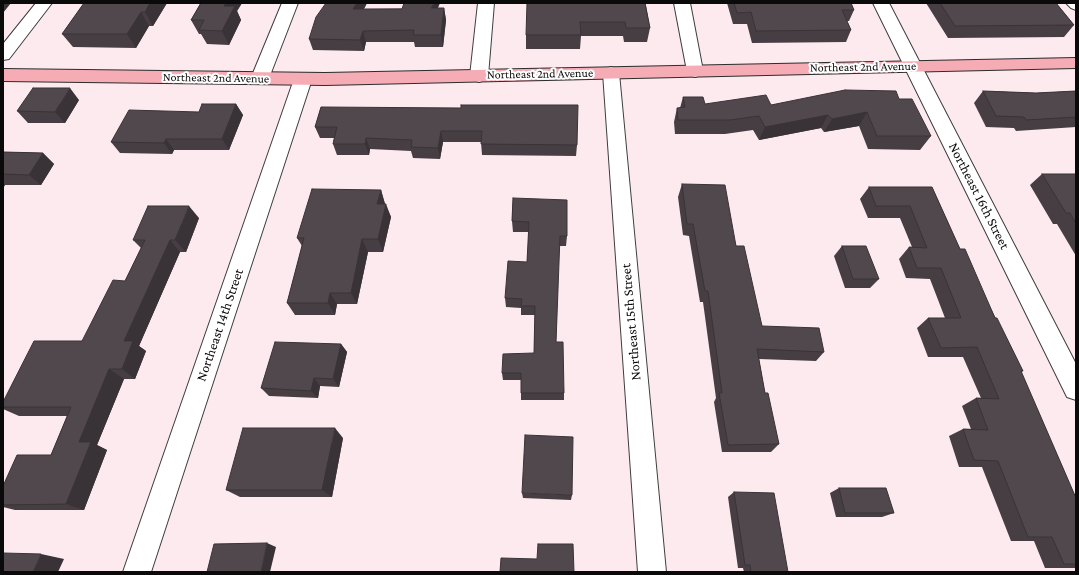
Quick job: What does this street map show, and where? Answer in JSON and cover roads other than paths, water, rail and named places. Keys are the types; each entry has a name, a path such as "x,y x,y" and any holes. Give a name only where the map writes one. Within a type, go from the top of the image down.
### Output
{"street":[{"path":"3,56 44,3"},
{"path":"260,78 290,3"},
{"path":"479,76 486,3"},
{"path":"682,3 695,71"},
{"name":"Northeast 16th Street","path":"881,3 1076,388"},
{"name":"Northeast 2nd Avenue","path":"3,75 303,79 1076,63"},
{"name":"Northeast 15th Street","path":"610,73 652,572"},
{"name":"Northeast 14th Street","path":"137,572 303,79"}]}
